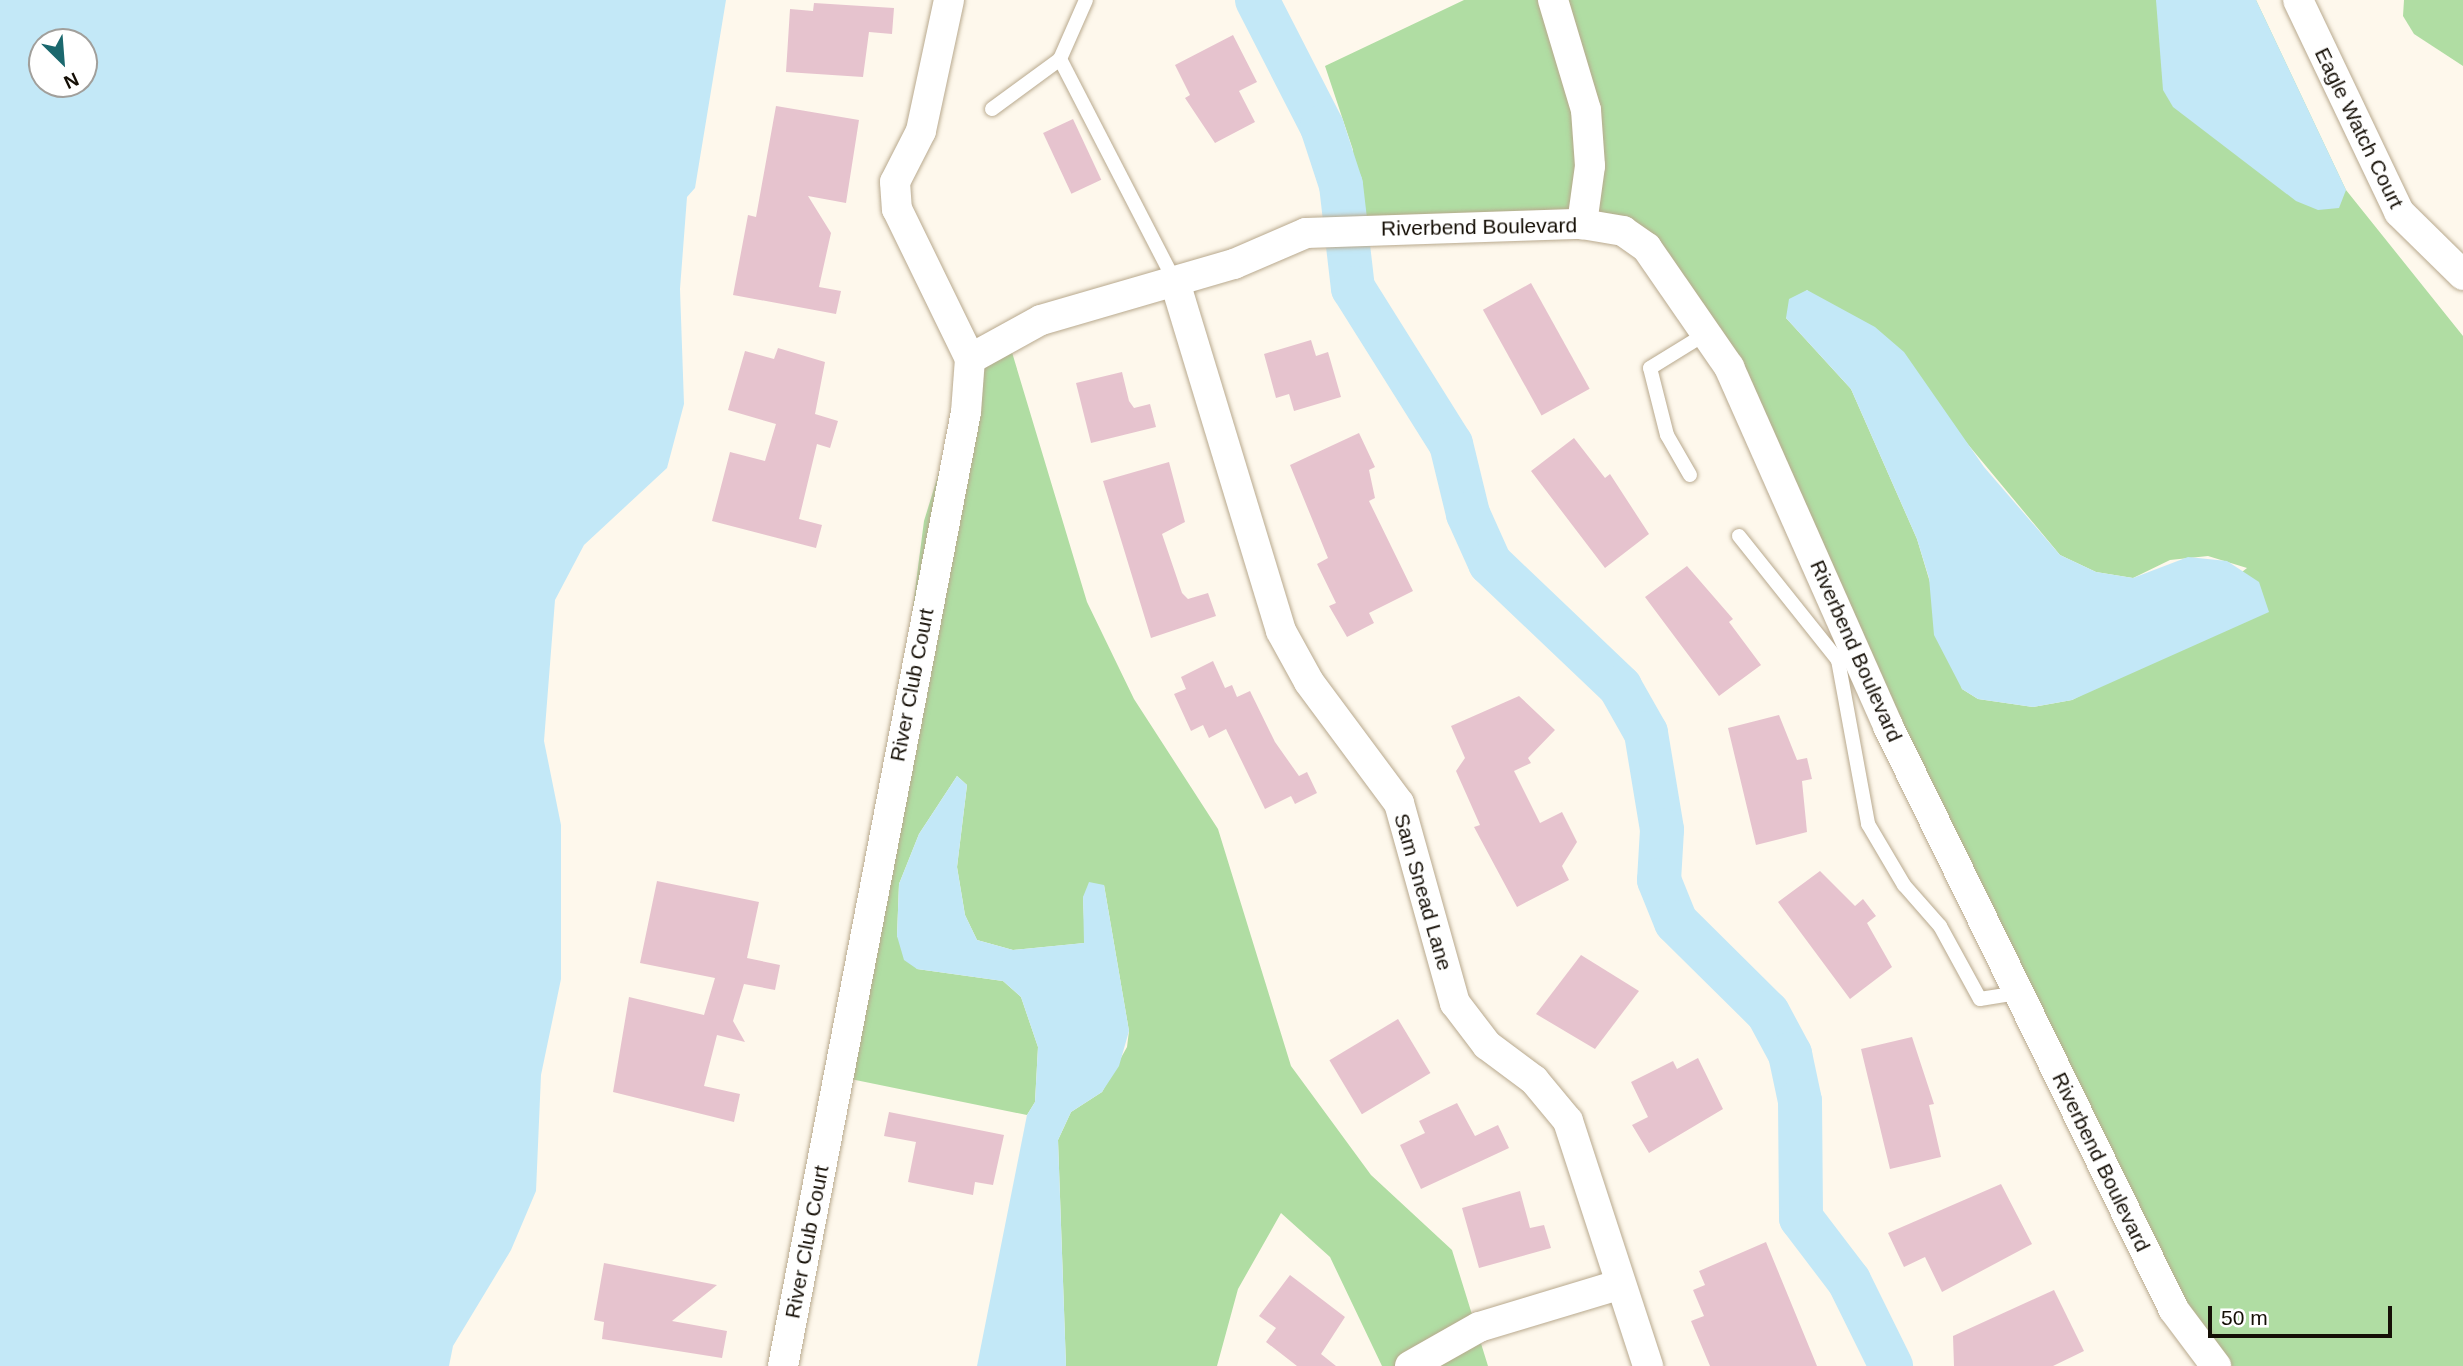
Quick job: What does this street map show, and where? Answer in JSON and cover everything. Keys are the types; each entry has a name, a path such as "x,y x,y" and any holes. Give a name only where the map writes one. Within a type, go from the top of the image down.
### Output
{"street":[{"path":"949,0 924,121 895,182 897,209 970,359 1041,320 1175,282"},
{"path":"1553,0 1587,123 1582,224"},
{"name":"Eagle Watch Court","path":"2298,0 2399,212 2463,275"},
{"name":"Riverbend Boulevard","path":"1175,282 1306,233 1373,228 1582,224 1623,231 1647,248 1708,332 1846,654 2018,993 2174,1310 2216,1366"},
{"name":"Sam Snead Lane","path":"1175,282 1281,631 1309,682 1399,803 1455,1003 1487,1045 1534,1080 1568,1121 1618,1285 1648,1366"},
{"name":"River Club Court","path":"783,1366 966,412 970,359"},
{"path":"1409,1366 1479,1327 1618,1285"}],"lane":[{"path":"992,108 1060,59 1086,0"},
{"path":"1060,59 1175,282"},
{"path":"1690,475 1667,435 1650,368 1708,332"},
{"path":"1739,536 1846,654 1868,824 1904,885 1940,926 1980,999 2018,993"}],"green space":[{"path":"1464,0 2256,0 2346,190 2463,336 2463,1366 2200,1366 1708,349 1669,286 1610,237 1355,234 1353,150 1325,66","holes":["1807,290 1961,436 2060,555 2096,572 2133,578 2170,560 2208,556 2247,568 2097,687 2072,700 2033,707 1978,699 1962,689 1917,539 1851,389 1786,318"]},
{"path":"2404,0 2463,0 2463,66 2414,34 2403,16"},
{"path":"1008,339 1087,602 1134,699 1218,829 1291,1066 1371,1175 1452,1250 1488,1366 1382,1366 1330,1257 1281,1213 1238,1289 1217,1366 1066,1366 1058,1140 1071,1112 1102,1092 1127,1047 1129,1031 1104,885 1083,897 1085,943 1013,950 977,940 965,915 957,867 967,785 957,776 919,834 899,884 897,936 917,969 1003,981 1021,997 1038,1047 1035,1102 1027,1115 831,1075 889,792 924,521 971,368"}],"water":[{"path":"0,0 726,0 695,188 687,197 680,289 684,404 667,468 584,545 555,600 544,741 561,825 561,979 541,1075 536,1191 511,1250 453,1346 449,1366 0,1366"},
{"path":"2156,0 2256,0 2346,190 2339,208 2318,210 2296,201 2173,107 2163,90"},
{"path":"1807,290 1875,327 1904,352 1984,467 2060,555 2096,572 2133,578 2188,557 2227,561 2259,582 2269,612 2072,700 2033,707 1978,699 1962,689 1934,635 1929,578 1917,539 1851,389 1786,318 1789,299"},
{"path":"957,776 967,785 957,867 965,915 977,940 1013,950 1084,943 1083,897 1089,882 1104,885 1129,1031 1119,1066 1102,1092 1071,1112 1058,1140 1066,1366 977,1366 1027,1115 1035,1102 1038,1047 1021,997 1003,981 917,969 904,960 897,936 899,884 919,834"}],"building":[{"path":"814,3 894,8 892,34 869,32 863,77 786,72 790,9 813,11"},
{"path":"1233,35 1257,82 1239,91 1255,122 1215,143 1185,98 1190,95 1175,65"},
{"path":"776,106 859,120 846,203 808,196 831,233 819,287 841,291 836,314 733,295 748,215 756,217"},
{"path":"1073,119 1101,180 1071,194 1043,133"},
{"path":"1531,283 1590,389 1542,415 1483,310"},
{"path":"1311,340 1316,356 1328,352 1341,397 1294,411 1289,394 1276,398 1264,354"},
{"path":"778,348 825,362 815,414 838,421 830,448 817,444 799,519 822,525 816,548 712,521 730,452 765,461 776,424 728,410 745,351 774,359"},
{"path":"1122,372 1129,401 1134,408 1150,404 1156,427 1091,443 1076,383"},
{"path":"1359,433 1375,467 1369,470 1375,498 1369,501 1413,591 1369,613 1374,623 1347,637 1329,606 1336,603 1317,564 1328,558 1290,465"},
{"path":"1574,438 1605,478 1610,474 1649,534 1605,568 1531,471"},
{"path":"1169,462 1185,522 1162,534 1182,593 1188,599 1208,593 1216,616 1151,638 1103,481"},
{"path":"1687,566 1733,619 1729,622 1761,665 1719,696 1645,597"},
{"path":"1213,661 1225,688 1232,685 1237,697 1250,691 1275,742 1299,776 1307,772 1317,793 1295,804 1291,796 1265,809 1226,729 1209,738 1203,725 1191,731 1174,694 1186,689 1181,677"},
{"path":"1519,696 1555,730 1528,758 1531,763 1514,771 1540,823 1562,812 1577,842 1562,866 1569,880 1517,907 1474,827 1480,825 1456,771 1465,758 1451,726"},
{"path":"1779,715 1797,760 1807,758 1812,779 1802,781 1807,832 1756,845 1728,728"},
{"path":"1820,871 1855,906 1863,899 1876,916 1867,923 1892,967 1850,999 1778,902"},
{"path":"657,881 759,902 747,958 780,965 775,990 744,984 733,1021 745,1042 717,1035 704,1086 740,1094 734,1122 613,1092 629,997 704,1015 715,978 640,963"},
{"path":"1581,955 1639,991 1595,1049 1536,1014"},
{"path":"1398,1019 1430,1073 1362,1114 1329,1060"},
{"path":"1912,1037 1934,1104 1929,1105 1941,1157 1890,1169 1861,1049"},
{"path":"1698,1058 1723,1109 1649,1153 1632,1125 1648,1117 1631,1082 1673,1061 1677,1069"},
{"path":"1457,1103 1475,1136 1498,1125 1509,1148 1421,1189 1400,1145 1425,1133 1419,1121"},
{"path":"889,1112 1004,1135 993,1185 975,1182 973,1195 908,1182 916,1142 884,1136"},
{"path":"2001,1184 2032,1244 1942,1292 1925,1257 1904,1267 1888,1233"},
{"path":"1520,1191 1530,1228 1544,1225 1551,1248 1479,1268 1462,1208"},
{"path":"1766,1242 1817,1366 1710,1366 1691,1321 1704,1316 1693,1290 1705,1285 1699,1271"},
{"path":"604,1263 717,1285 672,1321 727,1331 722,1358 602,1339 604,1322 594,1320"},
{"path":"1290,1275 1345,1317 1321,1354 1336,1366 1297,1366 1266,1342 1276,1328 1259,1316"},
{"path":"2054,1290 2084,1351 2053,1366 1954,1366 1953,1336"}],"waterway":[{"path":"1257,0 1322,127 1341,185 1353,288 1451,444 1468,514 1490,563 1620,687 1646,733 1662,830 1659,880 1676,922 1768,1013 1790,1054 1800,1101 1801,1218 1849,1281 1891,1366"}]}
